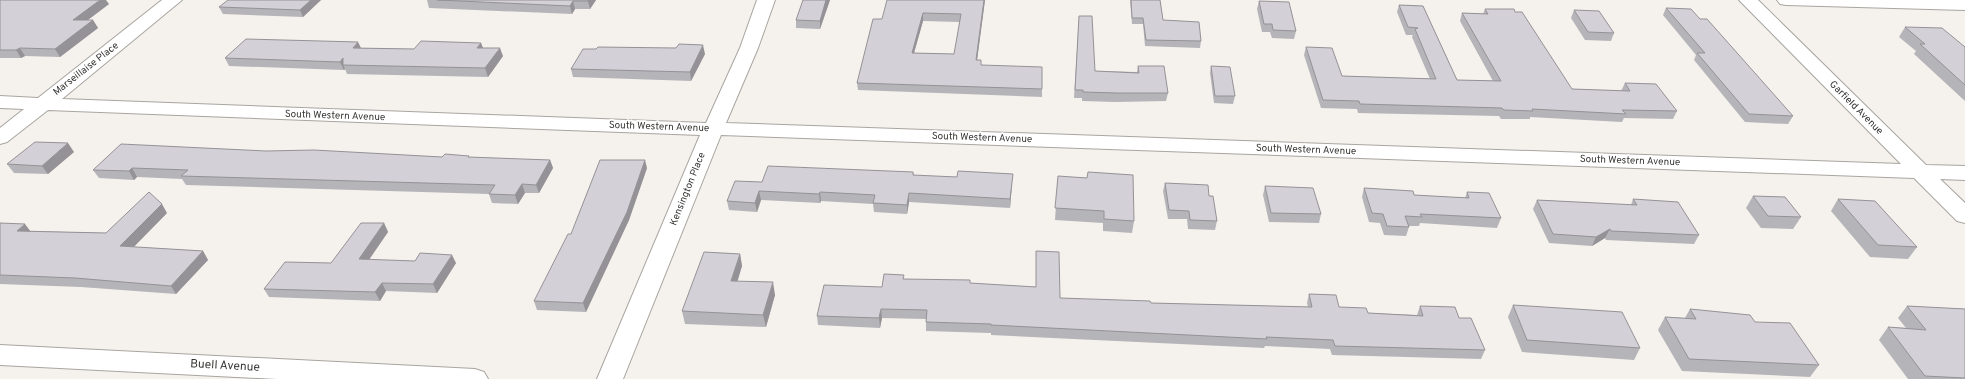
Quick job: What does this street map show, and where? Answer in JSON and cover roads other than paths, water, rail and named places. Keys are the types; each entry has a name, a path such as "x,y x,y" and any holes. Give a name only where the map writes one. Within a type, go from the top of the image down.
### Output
{"street":[{"name":"Marseillaise Place","path":"0,138 173,0"},
{"name":"Kensington Place","path":"610,379 713,129 749,48 766,0"},
{"name":"Garfield Avenue","path":"1748,0 1965,216"},
{"path":"1786,0 1965,5"},
{"name":"South Western Avenue","path":"0,102 380,118 1965,173"},
{"name":"Buell Avenue","path":"0,355 475,379"}]}
